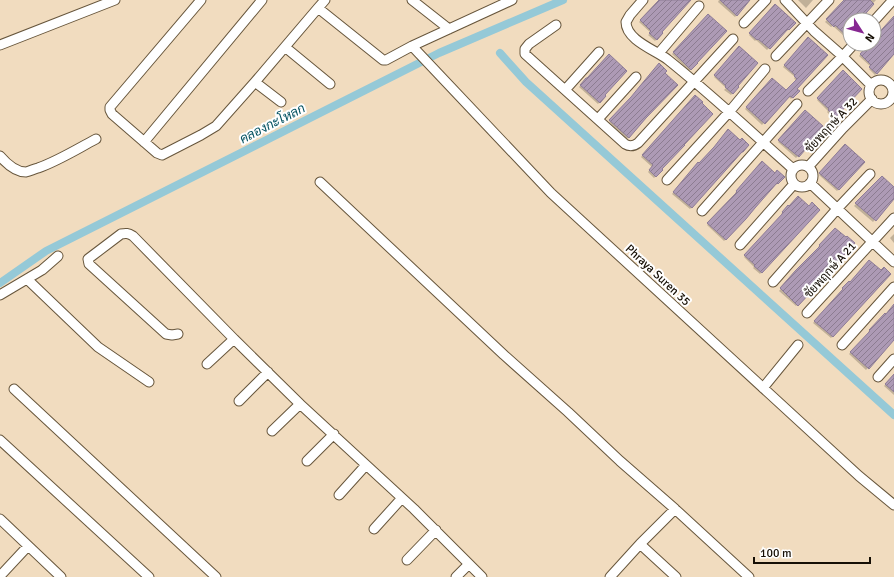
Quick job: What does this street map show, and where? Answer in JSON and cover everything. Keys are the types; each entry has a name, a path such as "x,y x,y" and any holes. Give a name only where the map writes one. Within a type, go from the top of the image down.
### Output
{"street":[{"path":"0,45 114,0"},
{"path":"201,0 110,107 112,114 157,153 162,155 216,126 324,0"},
{"path":"144,142 262,0"},
{"path":"412,0 449,29"},
{"path":"318,8 383,60 386,60 415,48 449,29 512,0"},
{"path":"643,0 627,19 626,26 636,39 647,48 659,53 694,81 730,111 793,169"},
{"path":"744,23 766,0"},
{"path":"784,0 871,85"},
{"path":"776,56 808,24 829,0"},
{"path":"882,12 893,0"},
{"path":"659,53 699,6"},
{"path":"556,25 529,44 524,52 526,56 625,144 630,146 638,143 733,39"},
{"path":"285,47 330,84"},
{"name":"Phraya Suren 35","path":"415,48 551,193 859,476 894,506"},
{"path":"564,90 599,52"},
{"path":"808,91 847,52"},
{"path":"667,180 766,69"},
{"path":"598,119 636,77"},
{"path":"878,80 892,84 892,96 886,102 875,102 869,94 871,85 878,80"},
{"path":"255,82 281,102"},
{"name":"ชัยพฤกษ์ A 32","path":"808,167 843,128 872,99"},
{"path":"702,211 797,104"},
{"path":"0,156 14,169 26,172 49,163 96,139"},
{"path":"799,165 811,169 813,176 808,186 801,187 792,182 790,175 793,169 799,165"},
{"path":"773,282 870,174"},
{"path":"320,182 620,462 675,509 749,577"},
{"path":"810,183 894,262"},
{"path":"740,245 794,184"},
{"name":"ชัยพฤกษ์ A 21","path":"807,313 894,218"},
{"path":"178,334 166,334 89,264 88,259 121,234 126,233 133,236 300,404 436,530 482,577"},
{"path":"0,295 42,270 58,256"},
{"path":"27,279 98,347 149,382"},
{"path":"842,346 894,288"},
{"path":"207,364 234,339"},
{"path":"763,388 798,346"},
{"path":"878,376 894,359"},
{"path":"239,401 268,372"},
{"path":"14,389 216,577"},
{"path":"272,431 300,404"},
{"path":"307,462 334,434"},
{"path":"0,440 149,577"},
{"path":"339,495 366,465"},
{"path":"374,528 402,498"},
{"path":"610,577 675,509"},
{"path":"0,519 61,577"},
{"path":"407,560 436,530"},
{"path":"640,544 676,577"},
{"path":"0,576 28,546"},
{"path":"456,577 469,564"}],"building":[{"path":"659,0 691,0 662,32 663,33 657,40 649,33 651,31 640,20"},
{"path":"720,0 750,0 737,16"},
{"path":"844,0 870,0 874,4 867,12 842,12 842,31 835,25 834,27 826,19"},
{"path":"775,4 796,23 789,30 788,29 770,49 749,33"},
{"path":"708,14 727,31 691,70 673,52"},
{"path":"894,16 894,54 877,74 869,67 871,65 860,54 862,52 882,52 882,29"},
{"path":"808,37 828,55 797,89 800,91 793,98 790,96 765,124 746,107 772,78 786,90 797,79 794,76 795,75 784,65"},
{"path":"739,46 758,63 733,94 714,75"},
{"path":"609,54 627,71 605,95 606,96 600,103 580,85"},
{"path":"659,63 667,71 665,73 678,85 629,138 609,120 631,97"},
{"path":"843,70 862,89 836,117 817,98"},
{"path":"695,95 713,114 656,177 649,170 653,165 642,155"},
{"path":"805,110 823,126 799,157 778,140"},
{"path":"728,129 740,140 742,138 749,145 692,208 673,192 698,162 699,163 714,147"},
{"path":"845,144 865,162 839,190 819,173"},
{"path":"762,161 775,173 777,170 785,177 778,184 777,183 726,240 707,223 737,192 736,191"},
{"path":"882,176 894,187 894,199 876,221 855,203"},
{"path":"798,196 809,206 812,202 820,210 762,273 744,255 783,213 782,212 788,205 789,206"},
{"path":"835,228 855,243 817,285 818,286 812,293 811,292 798,306 780,288"},
{"path":"869,260 881,270 884,267 891,274 833,337 814,321 843,289 842,288 849,281 850,282"},
{"path":"894,304 894,340 869,369 850,352"},
{"path":"894,374 894,392 885,384"}],"waterway":[{"name":"คลองกะโหลก","path":"0,283 46,251 439,53 563,0"},
{"path":"500,53 526,82 894,415"}]}
